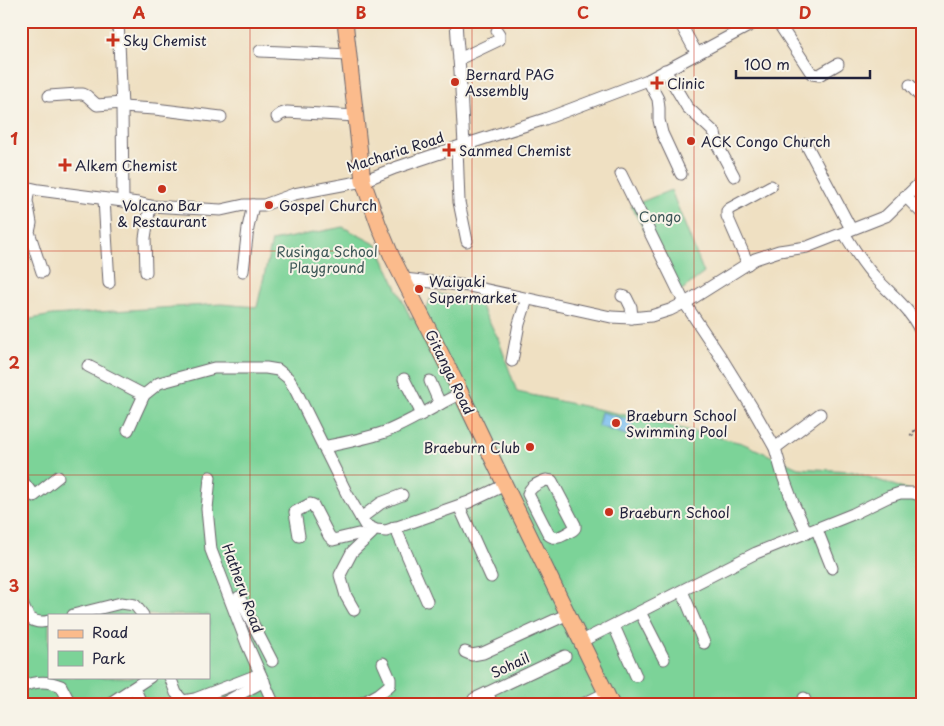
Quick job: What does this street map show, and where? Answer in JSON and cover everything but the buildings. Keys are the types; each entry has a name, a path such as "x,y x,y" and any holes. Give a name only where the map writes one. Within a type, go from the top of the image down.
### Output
{"main road":[{"name":"Gitanga Road","path":"345,21 363,181 379,226 392,257 461,393 609,699"}],"street":[{"path":"118,21 122,105 123,201"},
{"path":"456,21 459,59 459,202 467,241"},
{"path":"679,21 697,54"},
{"name":"Macharia Road","path":"25,187 150,206 221,210 244,205 264,205 294,194 363,181 395,168 545,119 648,80 758,21"},
{"path":"777,21 812,74 819,75 838,64"},
{"path":"459,59 499,40 497,31"},
{"path":"260,51 349,56"},
{"path":"665,70 687,107 715,133 718,146 734,176"},
{"path":"648,80 658,99 662,133 681,174"},
{"path":"910,85 923,100"},
{"path":"49,96 78,94 87,96 96,105 122,105 221,117"},
{"path":"277,117 288,112 356,116"},
{"path":"806,144 862,261 902,304 920,328 923,338"},
{"path":"621,174 684,302 738,384 775,448 793,503 812,531 832,568"},
{"path":"404,279 469,286 611,317 632,318 651,316 670,310 755,259 779,250 807,247 886,216 923,180"},
{"path":"748,264 727,216 727,211 771,186"},
{"path":"25,187 30,223 29,232 42,272"},
{"path":"905,196 923,214"},
{"path":"104,199 109,283"},
{"path":"243,271 246,240 253,205"},
{"path":"146,272 144,238 150,206"},
{"path":"622,296 626,297 631,307 632,318"},
{"path":"512,361 519,324 527,298"},
{"path":"88,366 144,395"},
{"path":"128,430 144,395 159,383 214,368 266,368 278,370 288,378 295,389 347,494 371,533"},
{"path":"404,379 422,414"},
{"path":"430,381 440,404"},
{"path":"323,447 386,432 461,393"},
{"path":"775,448 820,414"},
{"name":"Hatheru Road","path":"210,476 207,509 211,550 247,644 274,705"},
{"path":"21,478 34,496 58,477"},
{"path":"549,480 552,481 575,524 575,528 557,538 552,538 542,524 528,494 529,489 549,480"},
{"path":"299,536 295,512 310,504 313,505 329,536 334,540 358,534 386,531 469,502 504,485"},
{"path":"582,641 756,554 853,514 888,496 900,493 913,493 923,496"},
{"path":"361,518 381,503 402,495"},
{"path":"458,506 491,577"},
{"path":"528,531 542,524"},
{"path":"395,527 427,601"},
{"path":"354,610 346,596 340,576 352,552 371,533"},
{"path":"682,591 704,643"},
{"path":"239,597 272,661"},
{"path":"21,601 28,616 33,620 40,623 48,621"},
{"path":"76,614 110,604 121,603 135,606 142,614"},
{"path":"640,612 664,659"},
{"path":"465,652 472,655 483,653 568,614"},
{"path":"614,626 636,676"},
{"path":"247,644 259,637"},
{"name":"Sohail","path":"477,705 474,699 565,656"},
{"path":"359,705 380,694 390,685 390,678 383,663"},
{"path":"107,705 148,678"},
{"path":"170,678 176,692 184,703 262,678"},
{"path":"220,705 262,678"},
{"path":"21,687 43,681 54,683 61,686 71,705"},
{"path":"487,693 493,705"},
{"path":"136,694 142,705"},
{"path":"581,705 609,699"}],"path":[{"path":"923,425 910,434 923,442"}],"green space":[{"name":"Congo","path":"671,190 704,273 678,293 631,206"},
{"name":"Rusinga School Playground","path":"343,227 377,245 411,319 427,307 433,293 478,301 498,338 517,392 742,443 798,468 851,471 923,495 923,705 21,705 21,321 52,315 221,304 257,307 272,241"}],"water":[{"name":"Braeburn School Swimming Pool","path":"601,412 633,421 629,436 598,426"}],"place":[{"name":"Sky Chemist","path":"113,40"},
{"name":"Bernard PAG Assembly","path":"455,82"},
{"name":"Clinic","path":"657,83"},
{"name":"ACK Congo Church","path":"691,141"},
{"name":"Sanmed Chemist","path":"449,150"},
{"name":"Alkem Chemist","path":"65,165"},
{"name":"Volcano Bar & Restaurant","path":"162,189"},
{"name":"Gospel Church","path":"269,205"},
{"name":"Waiyaki Supermarket","path":"419,289"},
{"name":"Braeburn School Swimming Pool","path":"616,423"},
{"name":"Braeburn Club","path":"530,447"},
{"name":"Braeburn School","path":"609,512"}]}
